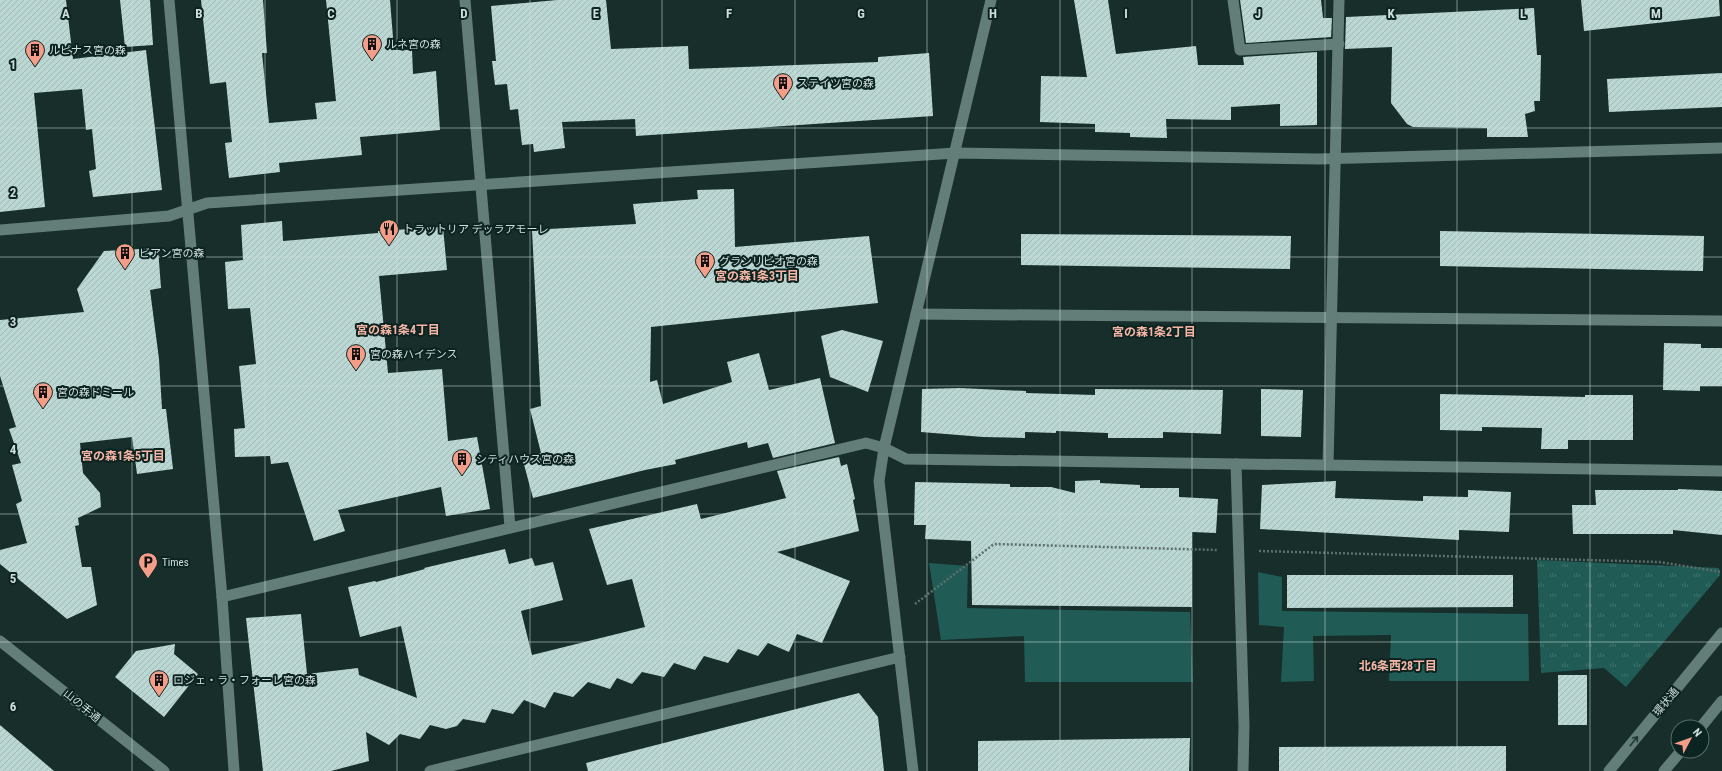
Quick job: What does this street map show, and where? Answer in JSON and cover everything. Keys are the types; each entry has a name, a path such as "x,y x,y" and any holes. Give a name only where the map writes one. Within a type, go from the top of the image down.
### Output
{"street":[{"path":"169,0 222,597 234,771"},
{"path":"465,0 510,528"},
{"path":"914,771 879,481 884,448 991,0"},
{"path":"1233,0 1240,50 1338,44"},
{"path":"1328,466 1339,0"},
{"path":"0,230 169,216 207,203 954,154 1336,158 1722,148"},
{"path":"916,314 1722,321"},
{"path":"222,597 866,443 884,448 906,459 1722,471"},
{"path":"1236,464 1244,725 1243,771"},
{"name":"環状通","path":"1609,771 1722,633"},
{"name":"山の手通","path":"0,641 160,770"},
{"path":"430,771 900,657"},
{"path":"1707,719 1722,701"},
{"path":"1664,771 1674,759"}],"path":[{"path":"911,607 994,544 1220,550"},
{"path":"1253,550 1659,562 1722,572"}],"green space":[{"path":"1537,560 1719,568 1720,575 1626,687 1604,668 1541,673"},
{"path":"929,563 968,566 967,608 1190,612 1193,682 1025,682 1024,636 941,640"},
{"path":"1258,572 1282,577 1282,611 1528,614 1529,681 1389,681 1391,635 1313,636 1314,681 1281,682 1284,627 1259,625"}],"building":[{"path":"0,0 66,0 73,59 146,50 162,190 93,197 89,171 96,169 92,129 86,130 82,89 34,93 45,207 0,212"},
{"path":"120,0 150,0 153,45 125,47"},
{"path":"201,0 263,0 267,53 262,53 269,123 317,119 315,103 336,101 326,0 390,0 394,50 412,50 413,74 436,71 440,130 360,137 362,155 279,163 280,172 229,178 225,143 232,142 226,82 210,84"},
{"path":"557,0 606,0 611,49 688,46 689,69 878,62 878,57 929,53 933,116 636,136 635,119 562,122 565,148 534,152 533,144 522,145 518,109 510,110 507,84 495,85 492,61 496,61 491,6"},
{"path":"1074,0 1108,0 1116,54 1196,46 1198,65 1244,65 1243,57 1317,52 1317,125 1280,126 1280,104 1231,107 1231,120 1166,119 1167,138 1130,137 1130,133 1095,132 1095,124 1040,122 1041,76 1087,77"},
{"path":"1240,0 1321,0 1323,18 1332,18 1331,37 1246,43"},
{"path":"1581,0 1719,0 1720,16 1584,31"},
{"path":"1534,8 1537,55 1541,55 1540,101 1534,101 1535,111 1525,114 1528,137 1487,137 1487,128 1413,127 1407,124 1391,103 1392,47 1345,49 1346,17"},
{"path":"1722,73 1722,107 1609,112 1607,79"},
{"path":"734,189 735,247 869,236 878,303 651,327 650,382 657,380 663,404 732,382 727,362 759,353 769,390 820,378 835,443 773,458 768,443 748,448 747,442 675,460 676,464 645,470 533,498 522,457 541,453 530,409 541,406 532,230 636,224 633,204 698,199 697,190"},
{"path":"282,221 283,241 378,233 378,231 443,227 447,270 379,276 388,373 442,369 448,441 477,437 490,509 446,516 441,487 338,510 345,531 314,541 288,462 271,464 270,456 235,457 234,429 245,428 239,366 256,364 250,308 228,309 225,262 243,260 241,225"},
{"path":"1440,231 1704,236 1703,271 1440,266"},
{"path":"1021,234 1291,236 1290,269 1021,265"},
{"path":"158,248 161,288 150,290 159,359 162,409 166,409 173,469 137,474 132,437 80,443 83,473 100,493 101,507 78,518 79,525 75,526 82,567 91,567 97,605 67,619 0,564 0,550 27,543 16,504 22,501 12,465 21,463 9,429 16,427 0,376 0,320 84,312 77,289 104,251"},
{"path":"842,330 883,341 868,392 830,377 821,336"},
{"path":"1664,343 1701,344 1701,348 1722,348 1722,386 1700,386 1700,391 1663,390"},
{"path":"960,388 1026,391 1026,393 1095,395 1095,389 1223,390 1221,434 1163,432 1163,438 1108,438 1108,433 1056,431 1056,433 1025,432 1025,438 983,437 921,432 922,389"},
{"path":"1261,389 1303,390 1301,437 1261,436"},
{"path":"1440,394 1585,397 1585,395 1633,395 1633,440 1568,440 1568,449 1541,449 1542,428 1482,427 1482,431 1440,430"},
{"path":"839,457 841,466 847,464 855,499 853,500 859,531 777,552 850,581 822,643 797,634 789,652 768,643 758,656 738,649 728,663 704,656 695,670 674,663 664,677 642,672 632,684 617,678 610,689 588,682 573,697 554,692 545,708 524,700 513,714 492,709 485,723 463,719 457,726 446,729 430,725 420,739 400,734 389,745 366,732 369,761 331,771 263,771 246,618 301,614 307,674 358,668 359,675 417,698 401,626 360,637 348,587 376,582 425,569 424,568 505,549 509,564 532,558 535,566 553,562 563,600 521,611 532,655 645,627 632,579 607,585 589,529 697,504 701,519 786,498 777,471"},
{"path":"1100,480 1100,483 1140,485 1140,488 1179,488 1179,497 1218,499 1216,533 1192,532 1192,607 972,605 971,541 925,539 926,525 914,525 915,482 1010,484 1010,487 1051,487 1075,493 1075,481"},
{"path":"1336,481 1335,498 1423,501 1423,496 1468,497 1468,490 1511,492 1509,532 1459,530 1459,540 1260,529 1262,485"},
{"path":"1678,489 1722,491 1722,535 1673,530 1673,534 1573,534 1572,505 1596,505 1595,490"},
{"path":"1287,575 1513,575 1513,607 1287,608"},
{"name":"ロジェ・ラ・フォーレ宮の森","path":"175,644 174,654 198,674 164,717 115,677 136,651"},
{"path":"1558,675 1587,675 1587,725 1558,725"},
{"path":"859,693 878,717 884,771 588,771 586,763"},
{"path":"0,725 54,771 0,771"},
{"path":"1190,738 1189,771 978,771 978,741"},
{"path":"1506,746 1506,771 1279,771 1279,747"}],"place":[{"name":"ルネ宮の森","path":"372,61"},
{"name":"ルピナス宮の森","path":"35,67"},
{"name":"ステイツ宮の森","path":"783,100"},
{"name":"トラットリア デッラアモーレ","path":"389,246"},
{"name":"ビアン宮の森","path":"125,270"},
{"name":"グランリビオ宮の森","path":"705,278"},
{"name":"宮の森ハイデンス","path":"356,371"},
{"name":"宮の森ドミール","path":"43,409"},
{"name":"シティハウス宮の森","path":"462,476"},
{"name":"Times","path":"148,579"},
{"name":"ロジェ・ラ・フォーレ宮の森","path":"159,697"}],"district":[{"name":"宮の森1条3丁目","path":"757,276"},
{"name":"宮の森1条4丁目","path":"398,330"},
{"name":"宮の森1条2丁目","path":"1154,332"},
{"name":"宮の森1条5丁目","path":"123,456"},
{"name":"北6条西28丁目","path":"1398,666"}]}
